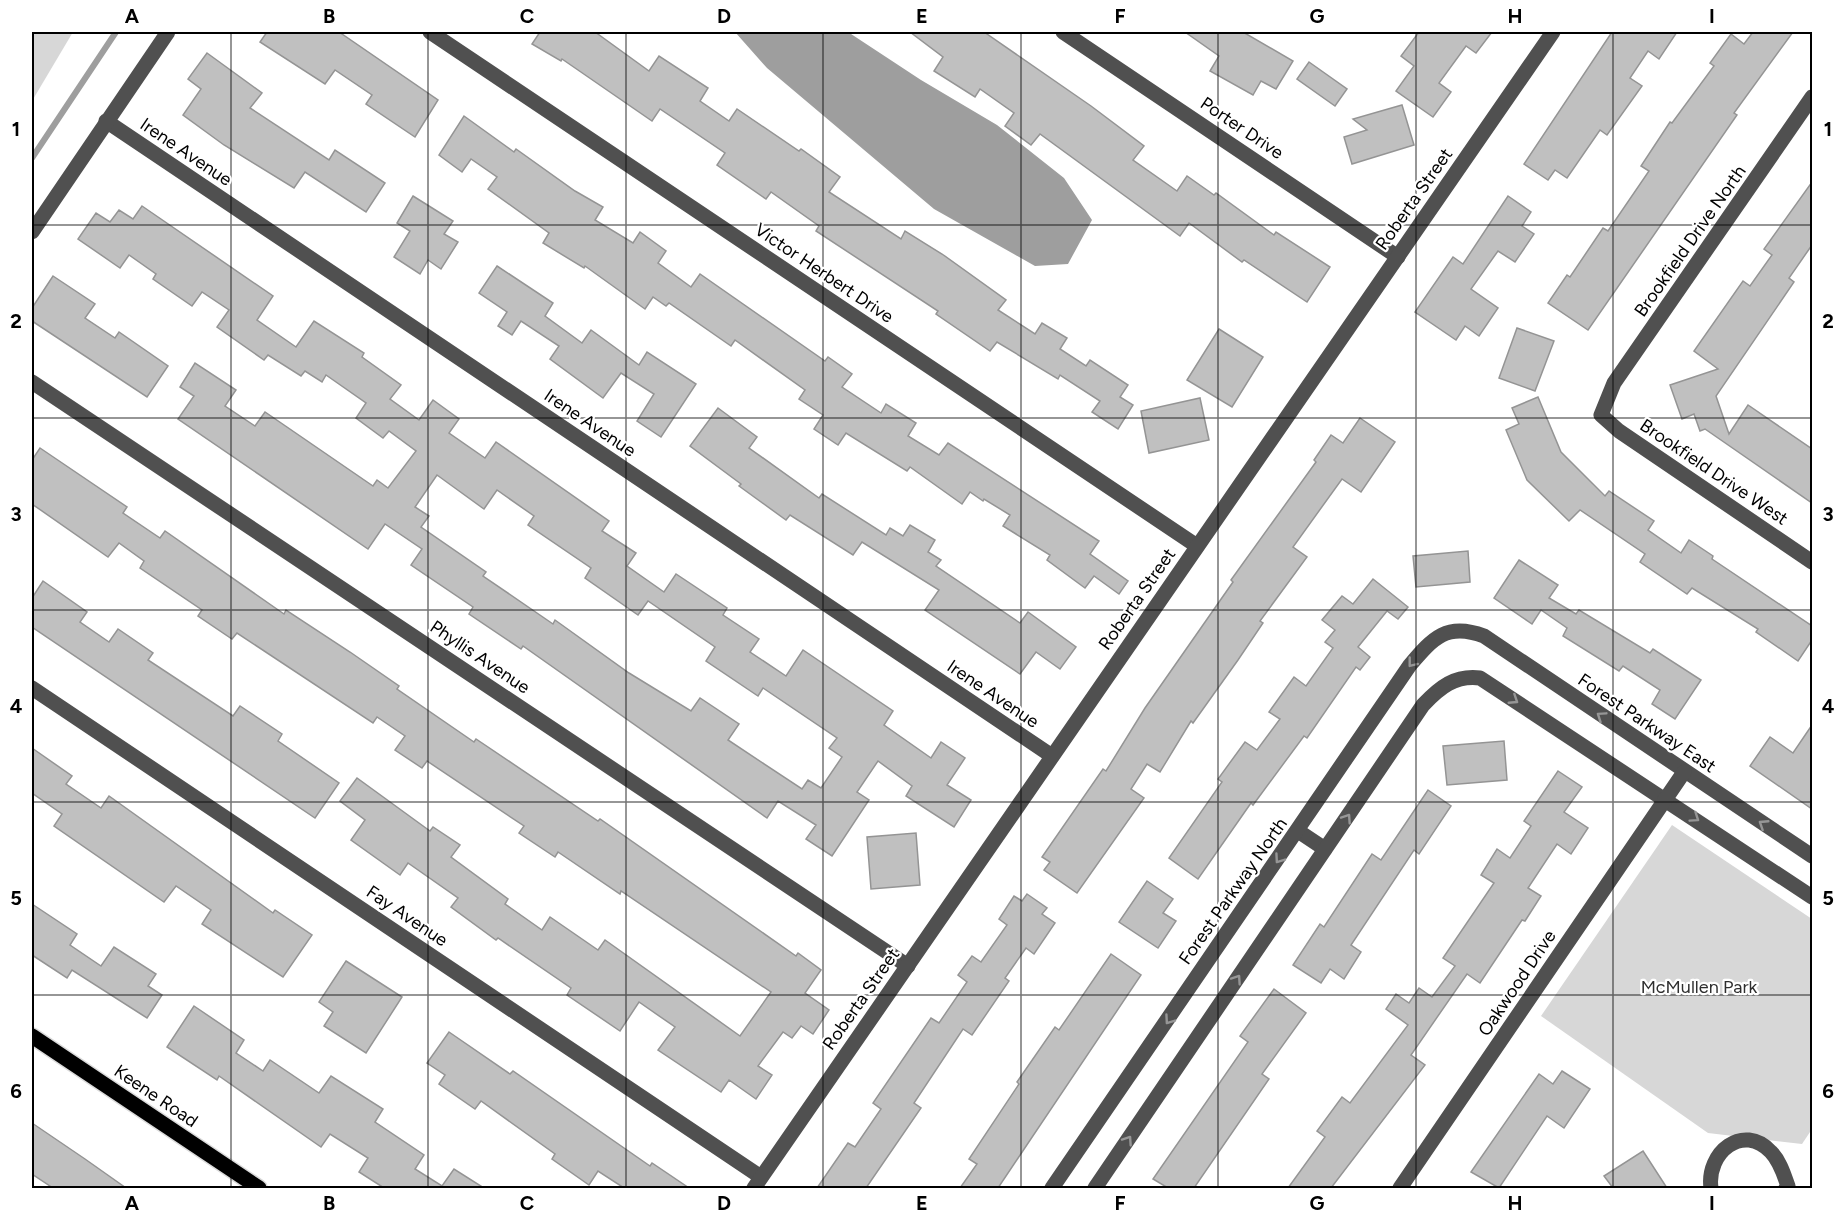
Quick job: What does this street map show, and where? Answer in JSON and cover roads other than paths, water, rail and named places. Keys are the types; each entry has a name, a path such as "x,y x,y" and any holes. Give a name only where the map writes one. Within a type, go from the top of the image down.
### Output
{"main road":[{"name":"Keene Road","path":"32,1036 260,1188"}],"street":[{"path":"32,232 168,32"},
{"name":"Victor Herbert Drive","path":"430,32 1197,546"},
{"name":"Porter Drive","path":"1063,32 1398,257"},
{"name":"Roberta Street","path":"758,1183 1553,32"},
{"name":"Brookfield Drive North","path":"1604,409 1614,384 1812,97"},
{"name":"Irene Avenue","path":"106,121 1052,756"},
{"name":"Phyllis Avenue","path":"32,382 908,966"},
{"name":"Brookfield Drive West","path":"1604,409 1601,415 1619,431 1812,562"},
{"name":"Forest Parkway East","path":"1458,630 1484,636 1812,856"},
{"name":"Forest Parkway North","path":"1052,1188 1410,665 1429,643 1445,633 1458,630"},
{"path":"1095,1188 1423,705 1437,690 1462,676 1480,678 1812,897"},
{"name":"Fay Avenue","path":"32,688 758,1183"},
{"name":"Oakwood Drive","path":"1400,1188 1684,772"},
{"path":"1298,831 1325,849"},
{"path":"1711,1188 1712,1165 1718,1155 1726,1146 1750,1142 1771,1152 1789,1188"}],"waterway":[{"path":"32,158 116,32"}],"park label":[{"name":"McMullen Park","path":"1699,987"}]}
